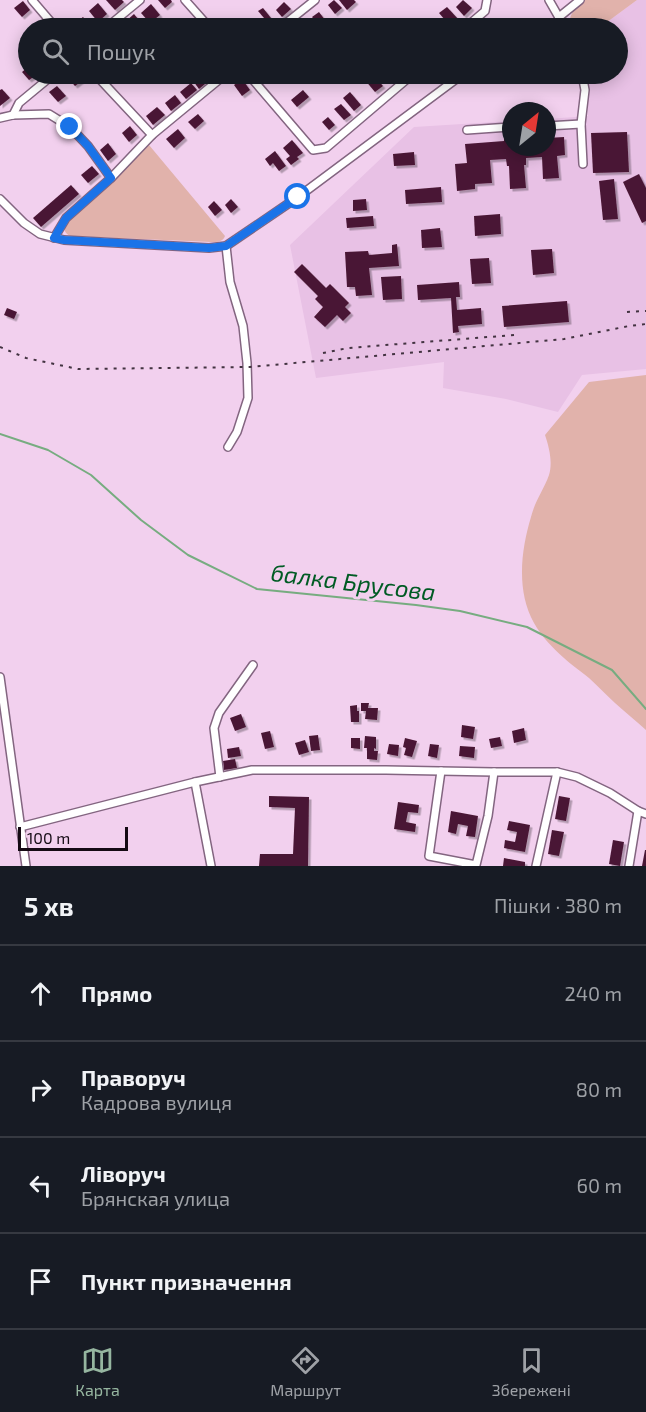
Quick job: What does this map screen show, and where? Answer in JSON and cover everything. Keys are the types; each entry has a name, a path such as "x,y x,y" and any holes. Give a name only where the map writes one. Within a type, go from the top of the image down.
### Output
{"street":[{"path":"32,0 47,18"},
{"path":"118,18 140,0"},
{"path":"185,0 201,18"},
{"path":"292,18 315,0"},
{"path":"477,18 485,11 487,0"},
{"path":"549,0 560,18"},
{"path":"565,18 580,0"},
{"path":"13,115 19,103 42,84"},
{"path":"104,84 152,135"},
{"path":"54,238 66,218 111,178 152,135 214,84"},
{"path":"257,84 313,150 326,148 401,84"},
{"path":"0,199 24,223 40,234 54,238 209,248 226,246 298,197 450,84"},
{"path":"583,164 581,124 584,84"},
{"path":"0,118 13,115 49,114 70,127 88,146 111,178"},
{"path":"556,125 581,124"},
{"path":"467,130 502,128"},
{"path":"226,246 230,282 243,326 248,398 237,432 228,447"},
{"path":"220,777 214,728 219,713 253,665"},
{"path":"0,677 26,866"},
{"path":"20,827 195,782 252,770 557,772 577,777 646,814"},
{"path":"441,771 429,856 476,865 488,816 494,772"},
{"path":"536,866 557,772"},
{"path":"195,782 210,866"},
{"path":"629,866 638,811"}],"shaded area":[{"path":"585,0 637,0 613,18 570,18 575,9"},
{"path":"637,0 646,0 646,369 582,375 558,412 506,399 443,388 444,362 316,378 290,245 414,127 502,122 502,156 556,156 556,118 588,116 587,84 628,84 628,18 613,18"},
{"path":"149,145 225,236 223,239 211,242 70,236 67,234 65,228 69,218"},
{"path":"646,375 646,730 567,661 544,637 528,611 522,570 531,517 551,465 545,435 589,382"}],"building":[{"path":"106,0 122,0 124,2 115,10"},
{"path":"158,0 171,0 172,2 165,8"},
{"path":"334,0 342,8 335,14 328,5"},
{"path":"339,0 354,0 356,2 347,10"},
{"path":"463,0 472,8 464,16 456,7"},
{"path":"23,1 30,10 22,17 14,8"},
{"path":"284,2 291,9 282,17 276,10"},
{"path":"98,3 107,14 102,18 95,18 89,11"},
{"path":"151,4 160,15 156,18 146,18 141,13"},
{"path":"447,7 457,18 443,18 439,13"},
{"path":"263,8 271,18 264,18 258,11"},
{"path":"319,12 324,18 313,18"},
{"path":"190,84 197,90 186,99 180,92"},
{"path":"195,84 205,84 199,89"},
{"path":"246,84 250,90 242,96 234,85"},
{"path":"368,84 383,86 375,92"},
{"path":"57,86 66,96 58,102 49,92"},
{"path":"2,89 10,98 0,106 0,90"},
{"path":"303,90 309,97 297,107 291,100"},
{"path":"350,92 361,105 354,111 343,98"},
{"path":"175,95 181,103 171,111 165,103"},
{"path":"341,104 351,115 344,120 334,109"},
{"path":"157,107 165,115 153,125 146,116"},
{"path":"198,114 204,121 195,129 188,122"},
{"path":"328,117 335,125 329,130 322,122"},
{"path":"130,126 137,135 129,142 122,133"},
{"path":"178,129 185,138 174,148 166,139"},
{"path":"627,132 629,172 593,173 591,133"},
{"path":"556,137 564,137 565,155 557,156 559,178 543,179 542,157 526,158 526,165 524,165 526,188 510,189 509,166 507,166 506,159 490,160 492,183 475,184 475,189 457,191 455,164 467,163 465,144 502,141 502,156 556,156"},
{"path":"292,140 303,153 291,165 286,159 290,156 283,148"},
{"path":"108,143 116,154 108,161 100,150"},
{"path":"275,151 286,166 279,171 273,163 270,166 265,159"},
{"path":"414,152 415,165 394,166 393,154"},
{"path":"92,166 99,174 88,183 81,175"},
{"path":"639,174 646,188 646,221 642,223 623,182"},
{"path":"614,179 618,219 603,220 599,181"},
{"path":"71,185 79,194 41,227 33,218"},
{"path":"441,187 442,202 406,204 405,190"},
{"path":"231,199 238,207 231,213 225,205"},
{"path":"366,199 367,210 353,211 353,200"},
{"path":"214,201 222,210 215,216 208,207"},
{"path":"500,214 501,234 475,236 474,216"},
{"path":"373,216 374,226 347,228 346,218"},
{"path":"440,228 442,247 422,248 421,230"},
{"path":"397,244 399,266 369,268 372,295 356,296 355,287 347,287 345,252 368,251 369,255 392,253 392,245"},
{"path":"552,249 554,273 533,275 531,250"},
{"path":"489,258 491,283 472,284 470,259"},
{"path":"302,264 326,288 330,284 349,303 345,307 351,313 343,321 337,315 325,327 314,317 323,307 315,299 318,296 294,272"},
{"path":"401,276 402,299 383,300 381,277"},
{"path":"459,282 460,297 456,297 457,310 481,308 482,324 458,326 459,332 453,333 451,298 418,300 417,285"},
{"path":"567,301 569,322 504,327 502,306"},
{"path":"7,308 17,312 14,319 4,315"},
{"path":"361,703 369,703 368,708 378,708 377,720 365,719 366,711 361,711"},
{"path":"357,705 359,722 351,722 350,706"},
{"path":"241,714 246,727 235,731 230,718"},
{"path":"462,725 475,727 473,739 461,737"},
{"path":"524,728 526,740 514,743 512,731"},
{"path":"270,731 274,747 265,749 261,733"},
{"path":"318,735 320,750 311,751 309,736"},
{"path":"365,736 376,737 374,751 378,751 377,760 367,759 367,748 364,748"},
{"path":"500,737 502,746 491,748 489,739"},
{"path":"351,738 360,738 360,749 351,748"},
{"path":"405,738 417,741 412,757 404,755"},
{"path":"305,740 309,752 299,755 295,743"},
{"path":"389,744 399,745 398,756 387,754"},
{"path":"430,744 439,745 437,758 428,756"},
{"path":"460,746 475,747 474,758 459,756"},
{"path":"239,747 241,756 228,758 227,749"},
{"path":"235,759 237,768 224,770 223,761"},
{"path":"269,796 309,797 308,866 259,866 260,854 293,854 295,808 269,807"},
{"path":"559,796 570,798 566,821 555,819"},
{"path":"398,802 419,805 418,813 408,812 406,822 416,824 415,832 394,829"},
{"path":"451,811 478,816 475,837 466,836 468,826 458,824 456,834 448,832"},
{"path":"509,821 530,825 525,852 504,848 505,840 515,842 517,832 507,830"},
{"path":"552,830 564,832 559,856 548,854"},
{"path":"613,840 624,842 620,866 609,864"},
{"path":"645,850 646,866 642,866"},
{"path":"504,858 525,862 525,866 503,866"}],"waterway":[{"name":"балка Брусова","path":"0,434 48,450 91,475 141,520 188,555 257,589 460,611 527,627 612,670 646,709"}],"railway":[{"path":"627,312 646,311"},
{"path":"0,347 26,358 78,369 250,367 564,339 646,324"},
{"path":"323,353 348,348 514,335"}],"route":[{"path":"70,127 88,146 111,178 66,218 54,238 209,248 226,246 298,197"}]}
